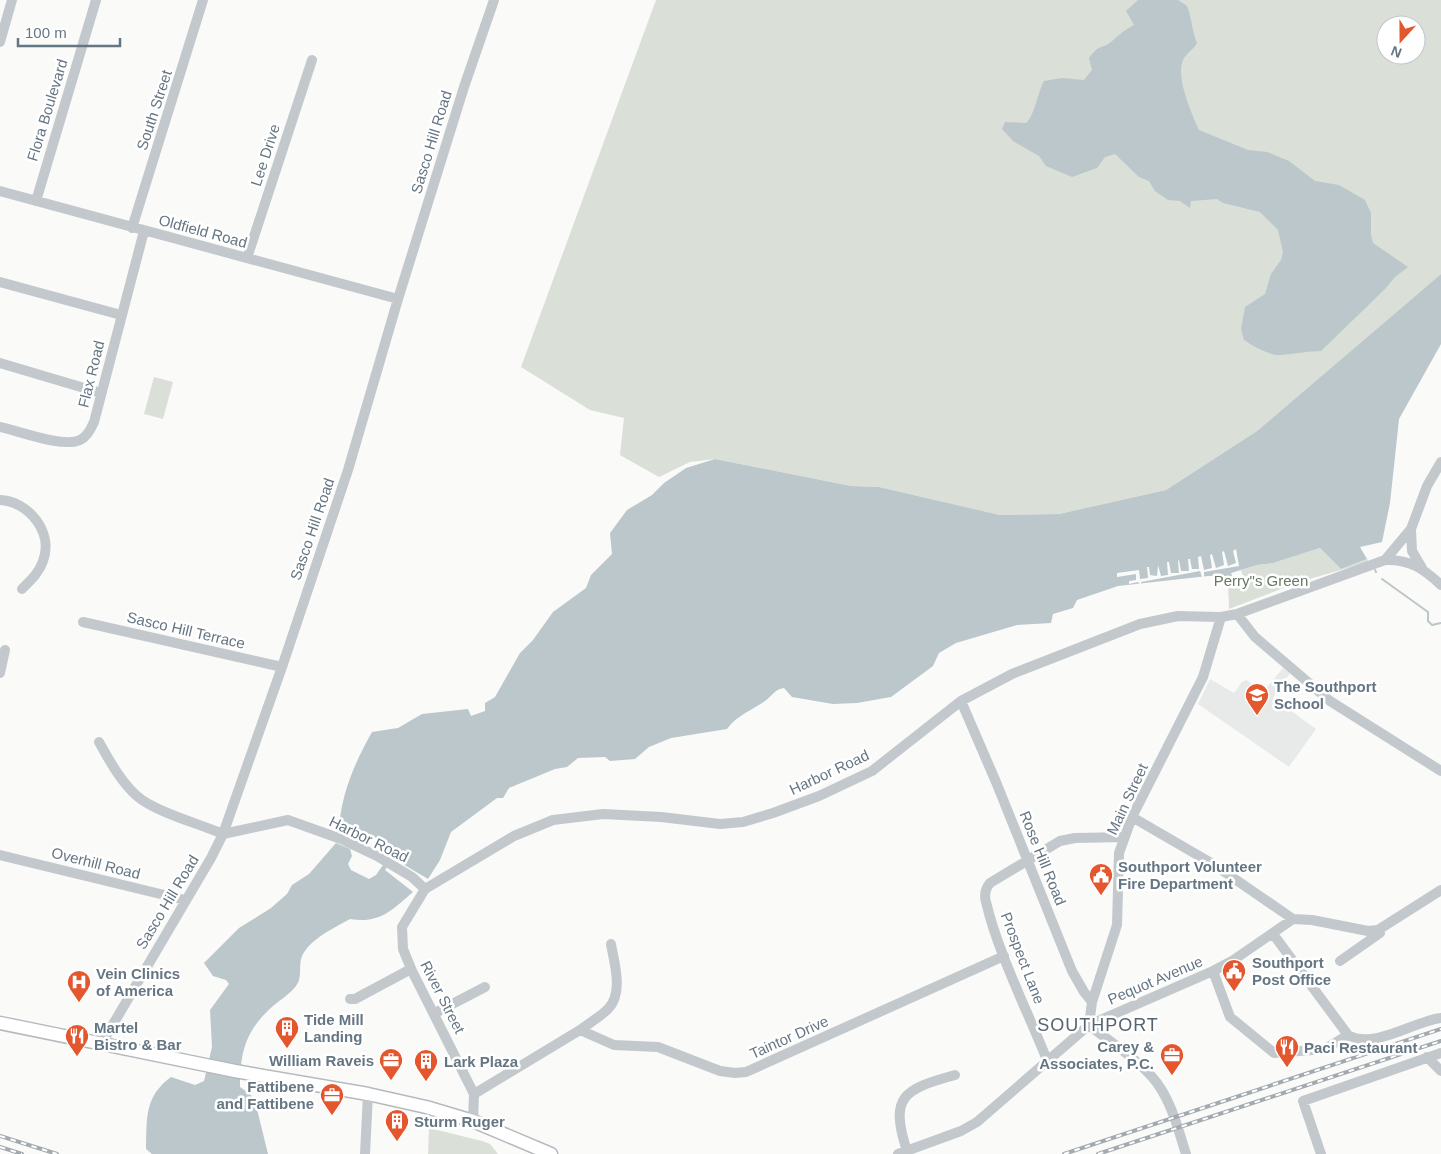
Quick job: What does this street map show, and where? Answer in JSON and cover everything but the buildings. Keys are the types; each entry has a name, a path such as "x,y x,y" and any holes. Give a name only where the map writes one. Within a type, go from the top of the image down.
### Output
{"main road":[{"path":"0,1023 235,1072 368,1094 426,1107 472,1121 545,1153"}],"street":[{"path":"0,42 11,0"},
{"name":"Flora Boulevard","path":"36,201 96,0"},
{"name":"South Street","path":"132,228 203,0"},
{"name":"Sasco Hill Road","path":"102,1043 211,858 223,834 282,667 348,470 398,299 464,87 494,0"},
{"name":"Lee Drive","path":"247,258 312,60"},
{"name":"Oldfield Road","path":"0,191 398,299"},
{"name":"Flax Road","path":"0,427 64,442 81,440 91,428 144,231"},
{"path":"0,282 121,315"},
{"path":"0,363 101,393"},
{"name":"Harbor Road","path":"223,834 288,820 353,845 412,877 425,889 514,836 553,820 603,814 661,817 720,824 743,822 773,813 819,796 872,771 960,701 1012,674 1140,624 1178,616 1221,617 1237,614 1385,560 1412,529 1427,486 1441,462"},
{"path":"0,500 13,501 30,512 40,526 46,542 44,560 35,576 22,589"},
{"path":"1412,529 1412,551 1423,568 1441,586"},
{"path":"1385,560 1408,562 1423,568"},
{"path":"1237,614 1260,642 1330,701 1441,771"},
{"name":"Main Street","path":"1092,1002 1117,925 1118,866 1125,837 1132,817 1203,677 1221,617"},
{"name":"Sasco Hill Terrace","path":"83,622 282,667"},
{"path":"0,673 5,650"},
{"name":"Rose Hill Road","path":"960,701 1028,860 1072,971 1092,1002"},
{"path":"99,742 107,757 137,796 148,804 223,834"},
{"path":"1132,817 1213,864 1293,919 1312,920 1368,931 1378,930 1441,890"},
{"path":"1028,860 1060,841 1075,838 1125,837"},
{"name":"Overhill Road","path":"0,855 185,900"},
{"name":"Prospect Lane","path":"1028,860 990,884 985,893 1004,956 1047,1060"},
{"name":"River Street","path":"425,889 402,927 403,949 474,1094 472,1121"},
{"name":"Pequot Avenue","path":"903,1152 961,1131 978,1122 1089,1025 1213,972 1293,919"},
{"path":"1340,961 1380,933 1378,930"},
{"path":"1273,934 1348,1035 1357,1040 1375,1039 1441,1018"},
{"path":"474,1094 580,1030 610,1007 614,998 617,975 611,944"},
{"name":"Taintor Drive","path":"580,1030 614,1045 658,1047 720,1071 746,1072 1004,956"},
{"path":"350,999 355,999 411,968"},
{"path":"1213,972 1230,1017 1274,1053 1325,1049 1348,1035"},
{"path":"435,1013 485,987"},
{"path":"1092,1002 1089,1025 1140,1066 1161,1088 1170,1107 1186,1154"},
{"path":"1321,1154 1303,1101 1441,1052"},
{"path":"1427,1057 1441,1071"},
{"path":"903,1152 898,1119 899,1111 907,1094 920,1085 955,1075"},
{"path":"365,1154 368,1094"}],"shaded area":[{"path":"1138,0 1178,0 1187,6 1197,43 1184,58 1181,65 1181,74 1185,94 1199,130 1248,150 1267,152 1289,161 1315,181 1339,185 1365,200 1371,213 1373,243 1408,267 1395,277 1321,351 1277,355 1262,350 1244,340 1241,329 1245,307 1265,294 1271,274 1281,260 1283,252 1278,230 1260,212 1223,203 1217,199 1191,201 1190,208 1180,201 1168,200 1155,191 1149,181 1139,177 1115,154 1105,157 1097,168 1072,177 1046,166 1039,156 1013,141 1002,129 1005,122 1026,123 1032,115 1044,81 1062,78 1084,80 1092,70 1089,58 1093,53 1134,25 1126,11"},
{"path":"1441,274 1441,344 1399,419 1390,503 1382,542 1360,547 1367,559 1341,569 1320,548 1273,563 1257,565 1231,573 1232,576 1208,576 1118,586 1077,600 1073,608 1053,614 1051,623 1017,625 956,643 939,653 933,666 891,697 857,703 833,704 792,697 784,688 776,691 765,701 740,717 727,729 671,738 649,747 635,759 610,761 605,757 578,758 567,767 555,769 509,788 503,798 497,798 451,832 440,860 428,879 396,860 401,853 378,837 367,834 361,841 339,832 345,792 360,755 372,732 398,728 422,714 468,709 471,716 485,711 485,703 495,697 520,653 533,640 553,612 586,588 591,575 612,554 610,533 627,510 652,495 664,483 686,468 715,459 851,486 879,487 1000,515 1059,514 1166,490 1257,431"},
{"name":"The Southport School","path":"1283,668 1290,673 1273,698 1316,729 1289,767 1198,704 1210,679 1234,693 1242,682 1246,680 1264,691"},
{"path":"336,843 350,849 352,856 348,864 351,870 369,879 376,875 383,865 387,867 385,870 413,892 399,905 385,914 370,919 350,919 316,939 302,956 299,979 296,986 264,1015 256,1024 246,1042 241,1063 240,1087 250,1094 255,1101 268,1154 152,1154 146,1149 147,1118 151,1100 156,1092 171,1077 195,1085 204,1081 212,1047 210,1010 229,984 226,980 213,976 204,963 239,928 271,908 287,894 292,885 309,874"}],"green space":[{"path":"656,0 1441,0 1441,274 1257,431 1166,490 1059,514 1000,515 879,487 851,486 715,459 690,462 659,477 620,455 624,418 590,410 521,367"},
{"path":"154,377 173,382 163,419 144,414"},
{"name":"Perry\"s Green","path":"1320,548 1341,569 1367,559 1369,562 1299,582 1229,609 1228,584 1243,576 1241,570 1273,563"},
{"path":"429,1128 490,1144 498,1154 428,1154"}],"pier":[{"path":"1236,549 1239,566 1204,572 1204,577 1202,577 1200,571 1141,582 1141,585 1138,582 1129,584 1129,581 1136,580 1136,574 1117,577 1117,573 1139,570 1140,579 1148,578 1147,567 1149,567 1150,575 1157,576 1158,565 1161,576 1168,575 1167,562 1169,562 1171,573 1179,573 1179,560 1181,571 1189,571 1188,559 1190,559 1192,569 1199,569 1198,557 1201,556 1204,570 1212,568 1210,555 1212,554 1216,568 1224,565 1222,552 1224,551 1228,566 1236,563 1233,551"}],"waterway":[{"path":"1382,579 1428,612 1428,621 1432,625 1441,623"}],"railway":[{"path":"1064,1154 1441,1029"},
{"path":"1098,1154 1441,1041"},
{"path":"0,1136 57,1154"},
{"path":"0,1147 22,1154"}],"place":[{"name":"The Southport School","path":"1257,716"},
{"name":"Southport Volunteer Fire Department","path":"1101,896"},
{"name":"Southport Post Office","path":"1234,992"},
{"name":"Vein Clinics of America","path":"79,1003"},
{"name":"Tide Mill Landing","path":"287,1049"},
{"name":"Martel Bistro & Bar","path":"77,1057"},
{"name":"Paci Restaurant","path":"1287,1068"},
{"name":"Carey & Associates, P.C.","path":"1172,1076"},
{"name":"William Raveis","path":"391,1081"},
{"name":"Lark Plaza","path":"426,1082"},
{"name":"Fattibene and Fattibene","path":"332,1116"},
{"name":"Sturm Ruger","path":"397,1142"}],"district":[{"name":"SOUTHPORT","path":"1098,1025"}]}
